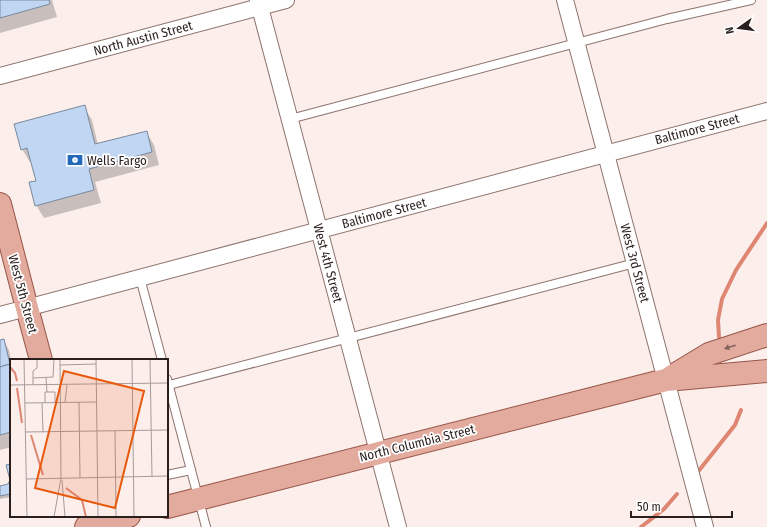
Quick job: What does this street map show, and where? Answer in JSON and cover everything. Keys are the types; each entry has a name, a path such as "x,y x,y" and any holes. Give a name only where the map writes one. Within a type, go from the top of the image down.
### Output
{"main road":[{"name":"West 5th Street","path":"0,204 41,359"},
{"name":"North Columbia Street","path":"666,380 709,354 767,335"},
{"name":"North Columbia Street","path":"168,506 666,380 767,371"},
{"path":"85,517 87,527 133,518"}],"street":[{"name":"North Austin Street","path":"0,76 259,3 286,0"},
{"name":"West 3rd Street","path":"565,0 706,527"},
{"name":"West 4th Street","path":"259,3 398,527"},
{"name":"Baltimore Street","path":"0,315 767,111"}],"lane":[{"path":"290,119 667,19 751,0"},
{"path":"206,527 168,382 348,338 636,264"},
{"path":"140,278 162,359"},
{"path":"168,475 191,470"}],"building":[{"path":"0,0 49,0 50,4 0,18"},
{"name":"Wells Fargo","path":"85,105 95,144 147,131 152,152 89,169 94,190 35,206 29,182 36,181 27,148 21,150 14,124"},
{"path":"4,339 10,364 0,367 0,340"},
{"path":"10,364 10,432 0,435 0,367"},
{"path":"10,464 10,480 6,465"},
{"path":"10,480 10,494 0,496 0,486 8,484"}],"waterway":[{"path":"719,337 718,320 722,299 736,270 767,223"},
{"path":"697,473 735,425 741,410"},
{"path":"641,527 664,509 677,494"}],"place":[{"name":"Wells Fargo","path":"75,160"}]}
